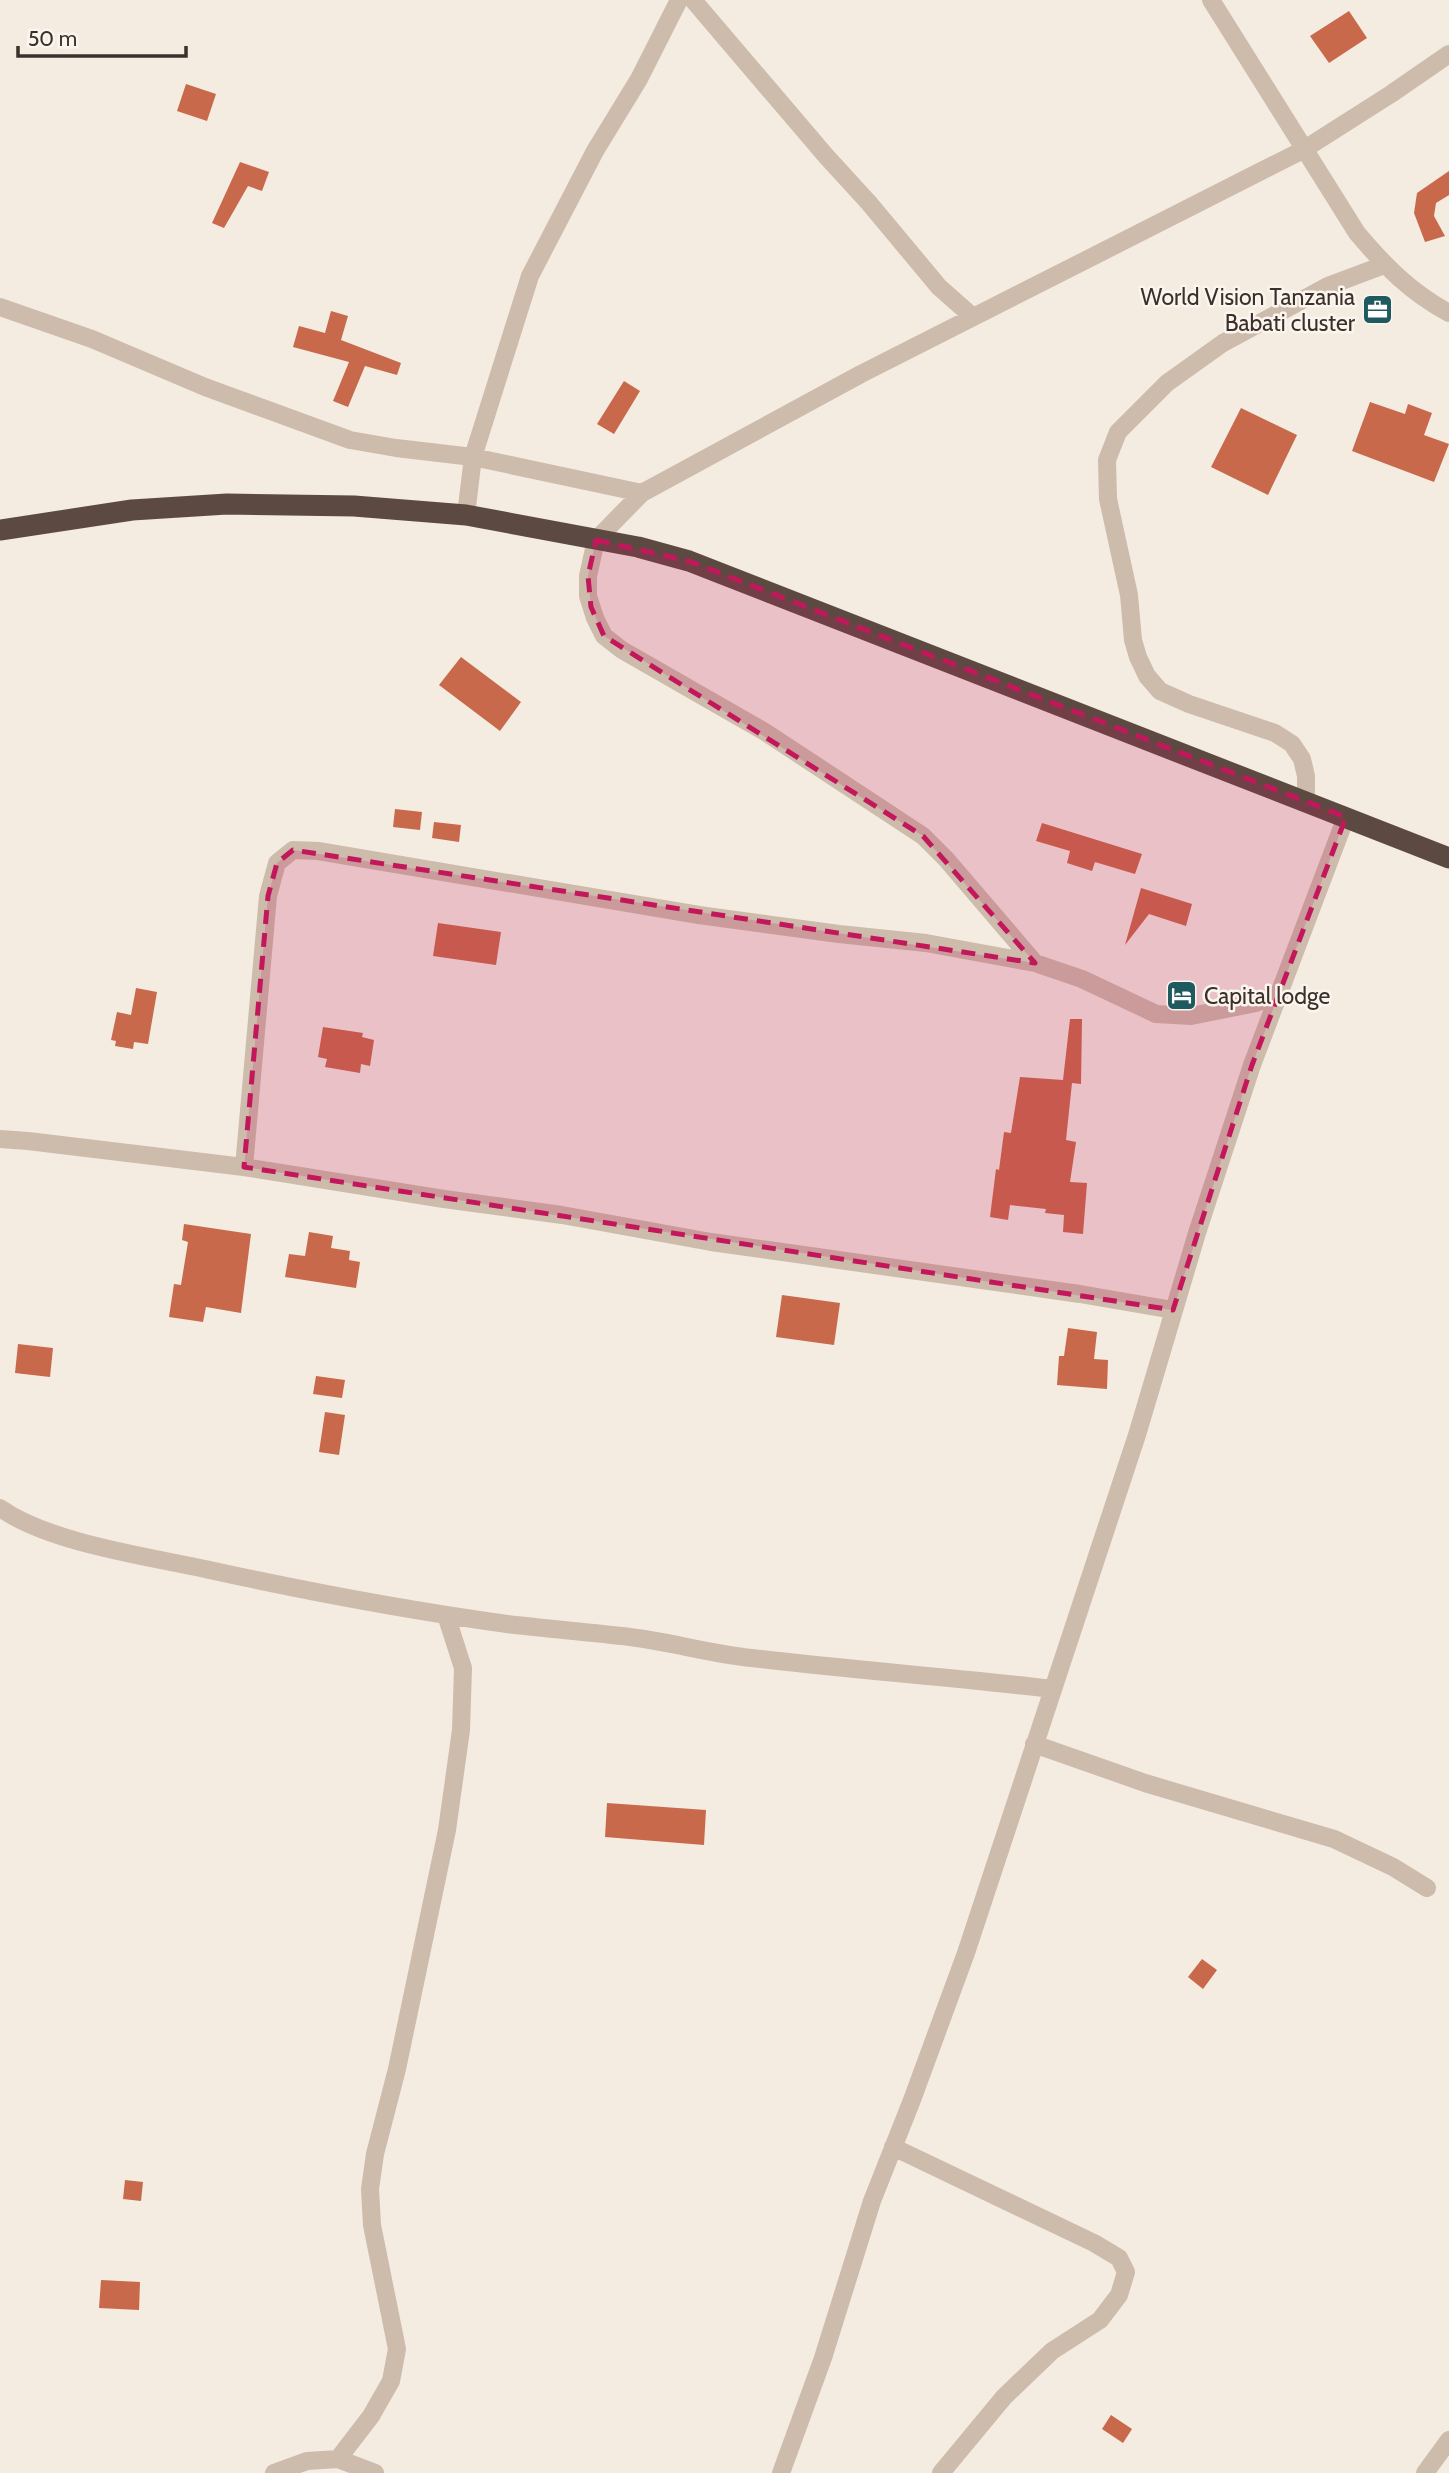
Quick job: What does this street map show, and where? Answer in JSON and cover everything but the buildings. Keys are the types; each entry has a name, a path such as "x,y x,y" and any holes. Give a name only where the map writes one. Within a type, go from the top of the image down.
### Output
{"highway":[{"path":"0,530 132,510 227,503 354,506 466,515 638,547 689,561 1449,858"}],"street":[{"path":"466,515 473,457 530,276 595,152 639,79 679,0"},
{"path":"693,0 939,287 972,317"},
{"path":"1211,0 1357,233 1384,265 1422,298 1449,313"},
{"path":"1035,963 923,836 765,732 629,654 604,636 588,596 588,576 596,540 642,493 861,374 1303,149 1449,54"},
{"path":"1306,801 1302,759 1292,744 1275,733 1189,704 1160,691 1147,676 1133,640 1129,595 1108,499 1107,460 1118,432 1167,383 1223,342 1328,286 1384,265"},
{"path":"0,307 92,339 205,387 350,440 473,457 642,493"},
{"path":"781,2473 823,2358 872,2201 966,1953 1137,1435 1173,1310 1248,1078 1346,817"},
{"path":"244,1167 268,896 278,863 293,850 318,851 699,915 926,943 1035,963 1082,979 1156,1014 1176,1017 1256,1003 1281,992"},
{"path":"0,1139 244,1167 562,1215 711,1242 1080,1294 1173,1310"},
{"path":"0,1508 33,1526 109,1549 273,1584 446,1615 634,1638 748,1658 1052,1689"},
{"path":"338,2459 371,2416 391,2381 397,2349 372,2225 370,2189 375,2154 397,2069 447,1830 461,1730 463,1668 446,1615"},
{"path":"1034,1744 1145,1783 1334,1839 1393,1867 1427,1888"},
{"path":"893,2147 1094,2244 1119,2258 1126,2272 1119,2295 1100,2320 1052,2351 1004,2396 941,2473"},
{"path":"1425,2473 1449,2440"},
{"path":"274,2473 307,2461 338,2459 375,2473"}],"highlighted area":[{"path":"596,540 689,561 1346,817 1252,1065 1173,1310 244,1167 268,896 277,863 293,850 1035,963 923,836 604,636 591,607 588,576"}],"place":[{"name":"World Vision Tanzania Babati cluster","path":"1378,310"},
{"name":"Capital lodge","path":"1181,996"}]}
